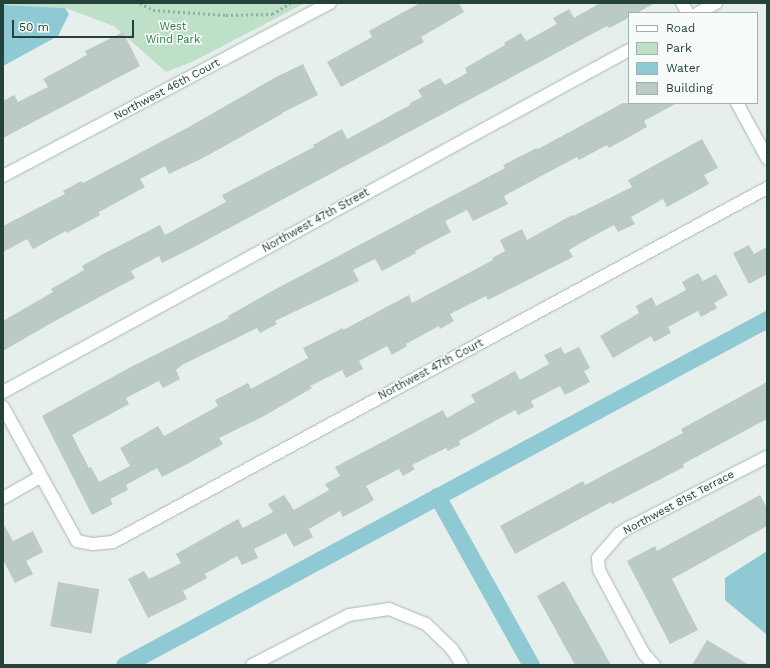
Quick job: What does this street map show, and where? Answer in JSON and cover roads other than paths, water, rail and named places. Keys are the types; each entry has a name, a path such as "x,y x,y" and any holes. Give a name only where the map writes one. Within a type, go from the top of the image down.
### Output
{"street":[{"name":"Northwest 46th Court","path":"3,176 330,3"},
{"path":"682,3 687,12"},
{"path":"700,12 716,3"},
{"name":"Northwest 47th Street","path":"3,392 628,51"},
{"path":"738,104 767,158"},
{"name":"Northwest 47th Court","path":"40,478 76,542 93,544 113,542 767,188"},
{"path":"3,407 40,478 3,498"},
{"name":"Northwest 81st Terrace","path":"654,665 644,654 599,570 598,558 620,534 628,528 767,458"},
{"path":"252,665 348,615 389,609 426,624 452,649 462,665"}],"water":[{"path":"3,5 65,8 69,14 58,36 3,66"},
{"path":"767,551 767,635 725,600 725,578"}],"waterway":[{"path":"124,665 767,319"},
{"path":"437,496 531,665"}],"park label":[{"name":"West Wind Park","path":"173,34"}]}
